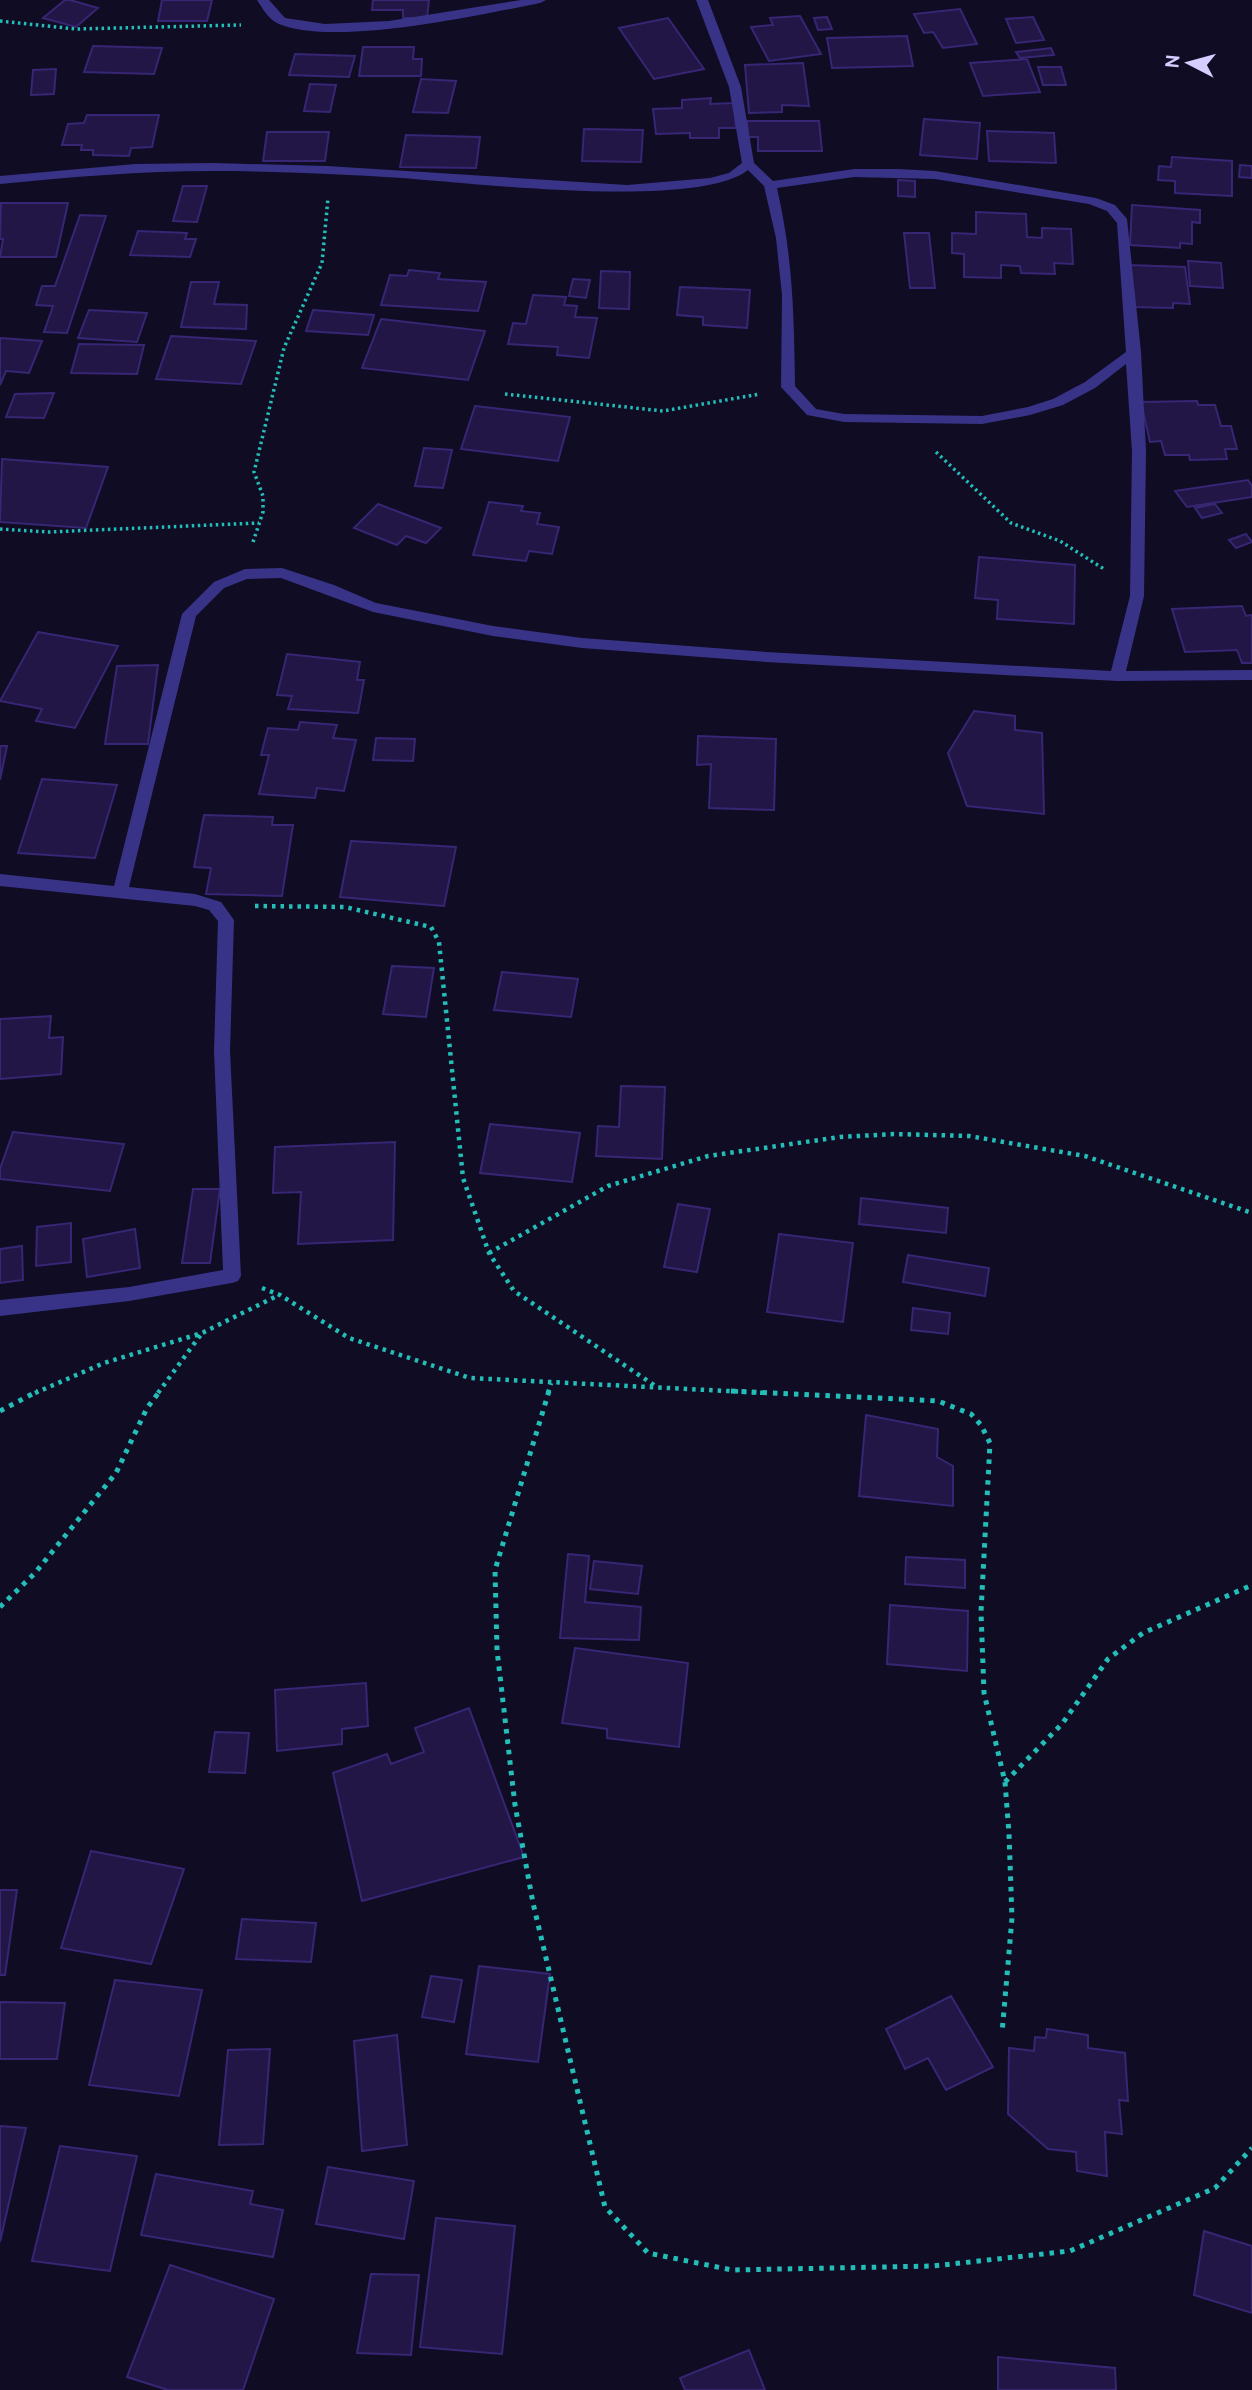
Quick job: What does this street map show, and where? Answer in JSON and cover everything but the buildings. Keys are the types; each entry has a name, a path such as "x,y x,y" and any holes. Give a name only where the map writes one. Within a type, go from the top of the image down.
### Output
{"street":[{"path":"263,0 270,12 284,22 312,27 369,26 430,20 540,0"},
{"path":"702,0 735,88 748,164 770,185 782,238 788,295 788,387 813,412 844,418 982,420 1030,411 1058,402 1090,385 1134,352"},
{"path":"0,180 135,168 327,170 627,189 711,182 733,176 748,164"},
{"path":"770,185 854,173 936,175 1092,201 1111,208 1124,222 1139,451 1137,596 1117,676"},
{"path":"120,892 189,614 219,585 242,575 282,573 329,588 373,607 493,631 582,643 766,657 1117,676 1252,675"},
{"path":"0,880 195,900 215,906 226,920 222,1051 232,1276 129,1294 0,1308"}],"path":[{"path":"0,21 76,30 284,22"},
{"path":"242,575 263,512 263,496 254,472 284,348 322,263 328,214 327,170"},
{"path":"505,394 663,411 732,401 788,387"},
{"path":"903,419 972,489 1011,523 1060,541 1095,561 1137,596"},
{"path":"0,529 48,531 259,523"},
{"path":"215,906 345,907 431,927 439,942 463,1178 489,1253 514,1290 656,1387"},
{"path":"489,1253 608,1185 708,1156 840,1137 894,1134 969,1136 1085,1156 1252,1213"},
{"path":"232,1276 280,1294 349,1338 470,1378 938,1401 964,1409 982,1421 990,1443 981,1612 984,1693 1004,1783 1012,1918 1002,2034"},
{"path":"0,1411 53,1383 104,1363 202,1333 280,1294"},
{"path":"0,1607 35,1573 116,1473 147,1408 202,1333"},
{"path":"551,1382 495,1570 497,1650 515,1805 533,1903 605,2207 648,2253 732,2270 933,2266 1070,2251 1215,2188 1252,2148"},
{"path":"1004,1783 1062,1724 1108,1659 1143,1633 1252,1585"}]}
